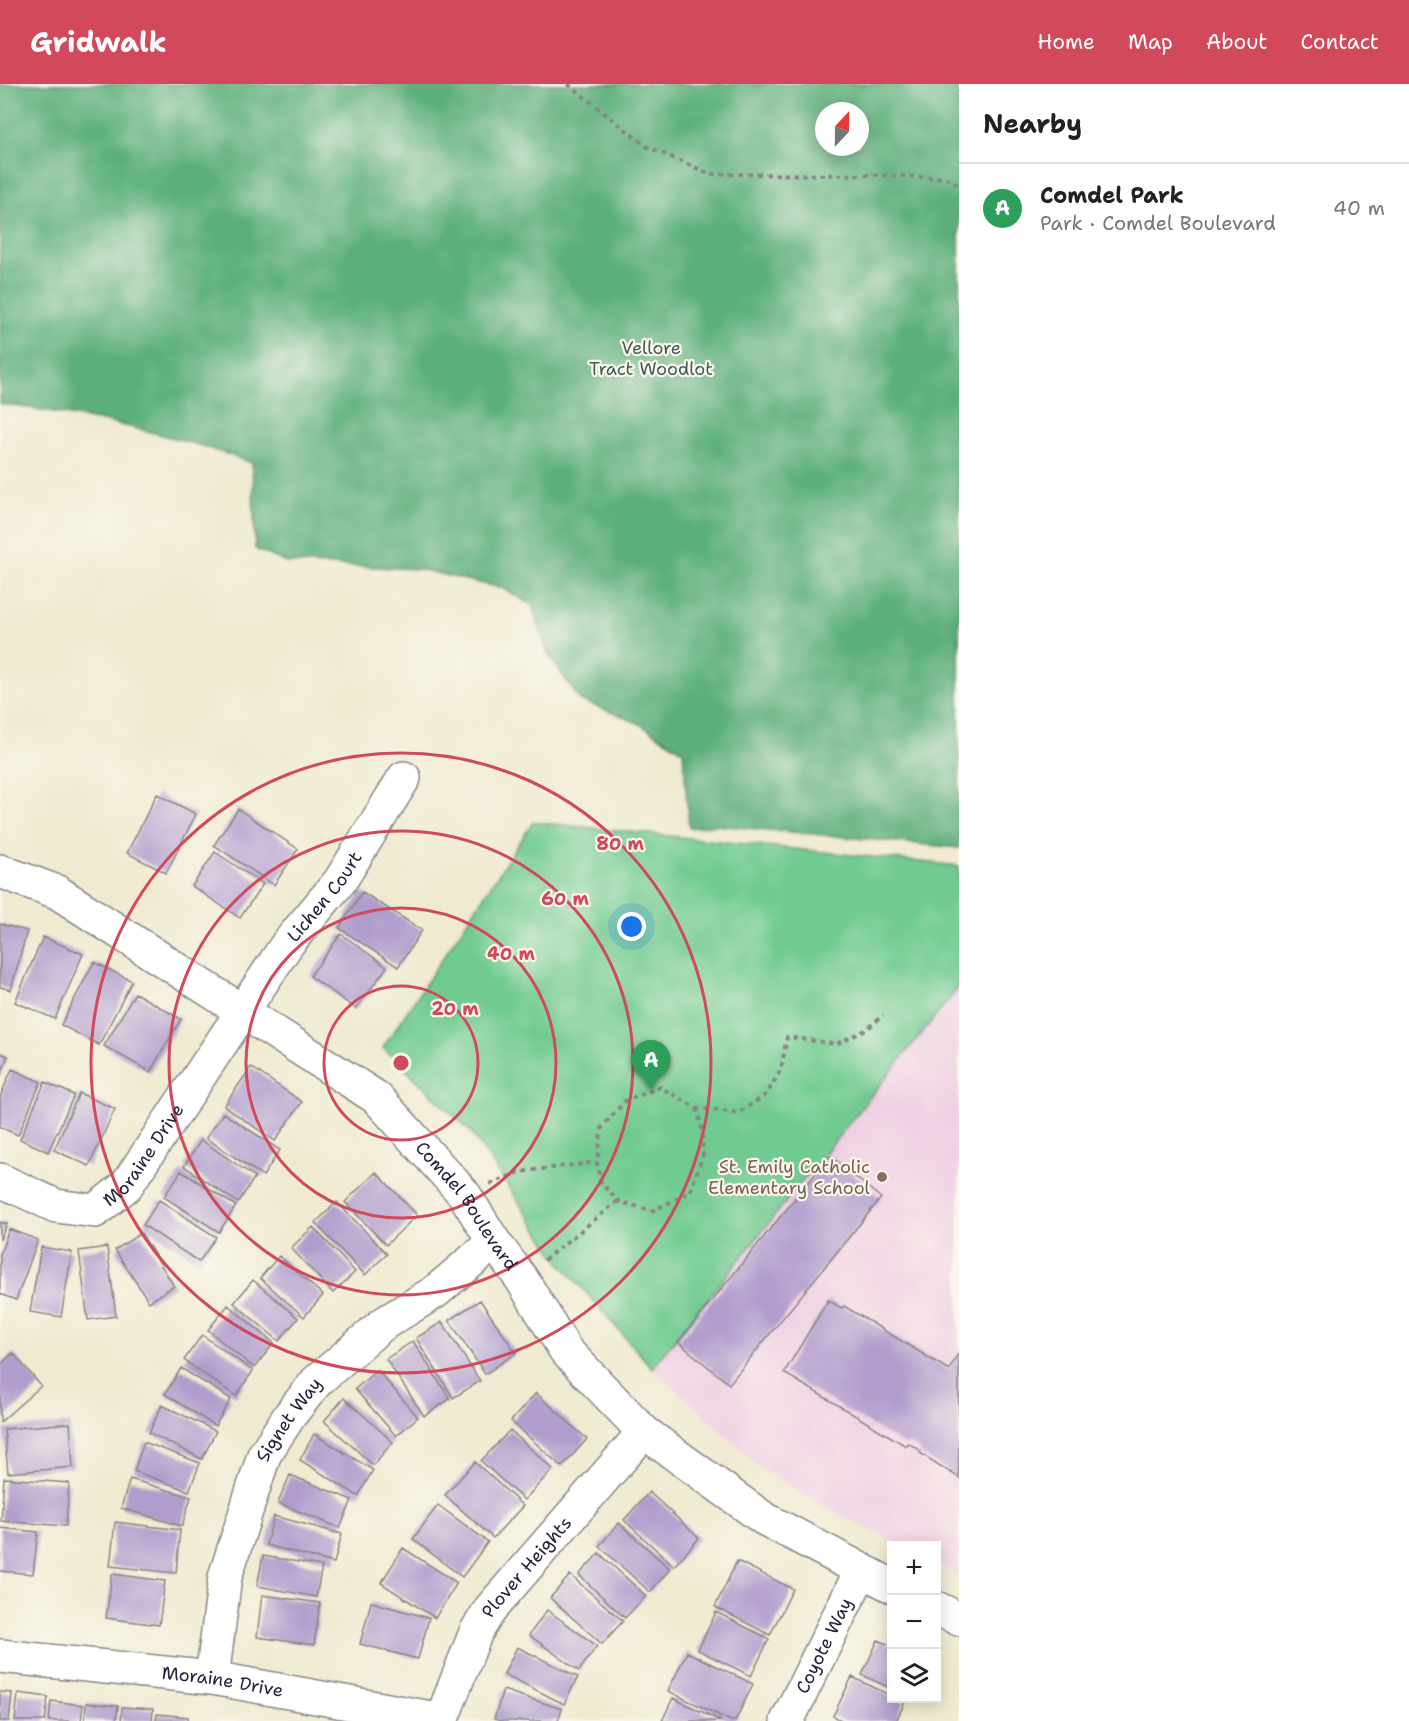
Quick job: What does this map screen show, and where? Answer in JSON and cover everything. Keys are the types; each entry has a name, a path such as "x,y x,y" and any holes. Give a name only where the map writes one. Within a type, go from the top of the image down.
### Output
{"street":[{"name":"Lichen Court","path":"242,1012 288,943 340,881 404,778"},
{"name":"Comdel Boulevard","path":"0,871 57,892 377,1098 464,1194 494,1242 522,1278 566,1351 644,1432 763,1518 887,1584"},
{"name":"Moraine Drive","path":"0,1180 56,1206 95,1211 126,1186 242,1012"},
{"name":"Signet Way","path":"212,1678 225,1577 264,1455 290,1415 317,1381 383,1324 435,1292 494,1242"},
{"name":"Plover Heights","path":"441,1721 476,1632 491,1608 644,1432"},
{"name":"Coyote Way","path":"788,1721 861,1571"},
{"path":"941,1610 959,1619"},
{"name":"Moraine Drive","path":"0,1656 212,1678 441,1721"}],"path":[{"path":"568,84 646,146 710,174 881,175 946,178 959,185"},
{"path":"697,1108 702,1130 703,1155 690,1192 652,1210 618,1201 601,1183 597,1162 602,1127 626,1101 660,1087 697,1108 738,1113 767,1094 781,1069 788,1037 836,1044 866,1030 882,1015"},
{"path":"464,1194 520,1172 597,1162"},
{"path":"522,1278 618,1201"}],"shaded area":[{"name":"St. Emily Catholic Elementary School","path":"959,987 959,1574 941,1565 941,1541 893,1541 841,1516 763,1470 652,1368"}],"green space":[{"name":"Vellore Tract Woodlot","path":"0,84 959,84 959,848 715,825 689,828 683,751 638,723 580,700 548,654 532,605 502,588 418,569 287,563 255,549 252,463 159,434 64,414 0,404"},
{"path":"533,822 959,866 959,987 652,1368 561,1264 471,1132 383,1048"}],"building":[{"path":"157,794 196,814 166,873 127,853"},
{"path":"238,809 298,849 274,885 214,845"},
{"path":"215,852 263,884 240,918 192,886"},
{"path":"362,892 422,930 398,967 339,928"},
{"path":"0,924 27,931 11,990 0,987"},
{"path":"341,934 387,967 356,1009 310,976"},
{"path":"43,937 83,954 55,1019 15,1002"},
{"path":"94,962 132,981 99,1045 61,1025"},
{"path":"135,993 181,1019 150,1072 104,1046"},
{"path":"0,1053 8,1056 0,1077"},
{"path":"251,1067 302,1102 275,1141 224,1106"},
{"path":"12,1069 41,1082 18,1135 0,1127 0,1097"},
{"path":"45,1082 74,1095 48,1152 20,1139"},
{"path":"79,1093 115,1109 89,1166 54,1150"},
{"path":"223,1113 280,1150 263,1176 206,1138"},
{"path":"201,1140 255,1177 238,1203 184,1166"},
{"path":"830,1156 881,1198 729,1384 678,1342"},
{"path":"181,1171 236,1206 219,1232 164,1197"},
{"path":"376,1172 417,1215 386,1245 345,1202"},
{"path":"159,1200 216,1237 199,1262 143,1225"},
{"path":"337,1202 387,1254 365,1275 315,1223"},
{"path":"0,1222 7,1224 0,1240"},
{"path":"313,1227 355,1272 333,1293 291,1248"},
{"path":"9,1229 38,1240 16,1300 0,1294 0,1254"},
{"path":"141,1233 174,1286 149,1302 115,1250"},
{"path":"41,1247 72,1252 61,1317 30,1312"},
{"path":"107,1247 116,1316 88,1320 79,1251"},
{"path":"279,1256 323,1295 304,1317 260,1278"},
{"path":"253,1280 298,1318 279,1341 234,1303"},
{"path":"480,1300 516,1353 485,1374 449,1320"},
{"path":"828,1300 842,1308 844,1306 949,1370 959,1352 959,1478 908,1443 906,1446 784,1373"},
{"path":"228,1305 274,1343 254,1368 208,1330"},
{"path":"442,1322 480,1381 453,1398 416,1338"},
{"path":"202,1335 253,1371 236,1396 184,1360"},
{"path":"413,1341 450,1399 424,1416 386,1359"},
{"path":"13,1353 41,1386 0,1422 0,1365"},
{"path":"181,1368 231,1399 215,1426 165,1394"},
{"path":"377,1370 418,1417 396,1436 355,1389"},
{"path":"536,1393 587,1439 562,1467 511,1421"},
{"path":"344,1398 393,1442 373,1465 324,1421"},
{"path":"162,1405 216,1431 202,1459 149,1433"},
{"path":"70,1423 73,1467 8,1473 4,1429"},
{"path":"510,1430 553,1469 524,1500 481,1461"},
{"path":"314,1434 373,1470 358,1496 300,1460"},
{"path":"144,1442 200,1463 189,1491 134,1471"},
{"path":"475,1462 523,1506 493,1538 445,1495"},
{"path":"290,1475 352,1500 340,1528 278,1503"},
{"path":"4,1478 69,1483 66,1526 1,1521"},
{"path":"130,1479 191,1497 182,1526 121,1508"},
{"path":"649,1492 699,1538 674,1566 624,1520"},
{"path":"438,1505 488,1542 462,1577 413,1539"},
{"path":"274,1516 342,1534 334,1563 266,1545"},
{"path":"115,1522 180,1530 176,1573 110,1566"},
{"path":"619,1523 670,1569 650,1592 599,1546"},
{"path":"0,1528 38,1532 33,1574 0,1571"},
{"path":"403,1548 457,1583 435,1618 381,1583"},
{"path":"599,1553 646,1596 625,1618 579,1575"},
{"path":"263,1556 322,1566 316,1597 257,1586"},
{"path":"737,1561 793,1589 770,1635 715,1607"},
{"path":"112,1574 165,1581 159,1625 106,1618"},
{"path":"570,1575 623,1621 602,1644 550,1598"},
{"path":"262,1595 320,1603 314,1645 257,1637"},
{"path":"371,1602 429,1618 418,1659 360,1644"},
{"path":"547,1610 597,1646 579,1671 529,1635"},
{"path":"716,1612 769,1639 751,1676 698,1650"},
{"path":"878,1640 887,1644 887,1687 862,1675"},
{"path":"517,1647 578,1677 564,1704 504,1674"},
{"path":"687,1652 753,1684 735,1721 668,1691"},
{"path":"852,1677 887,1694 887,1703 905,1703 896,1721 843,1721 833,1716"},
{"path":"503,1690 562,1709 558,1721 494,1719"},
{"path":"0,1692 12,1693 9,1721 0,1721"},
{"path":"18,1693 48,1697 45,1721 15,1721"},
{"path":"673,1698 721,1721 662,1721"},
{"path":"51,1701 83,1705 81,1721 49,1721"},
{"path":"86,1703 118,1706 116,1721 85,1721"},
{"path":"122,1707 153,1709 152,1721 121,1721"},
{"path":"157,1714 188,1717 188,1721 156,1721"}],"place":[{"name":"Comdel Park","path":"651,1090"},
{"name":"St. Emily Catholic Elementary School","path":"882,1177"}]}
